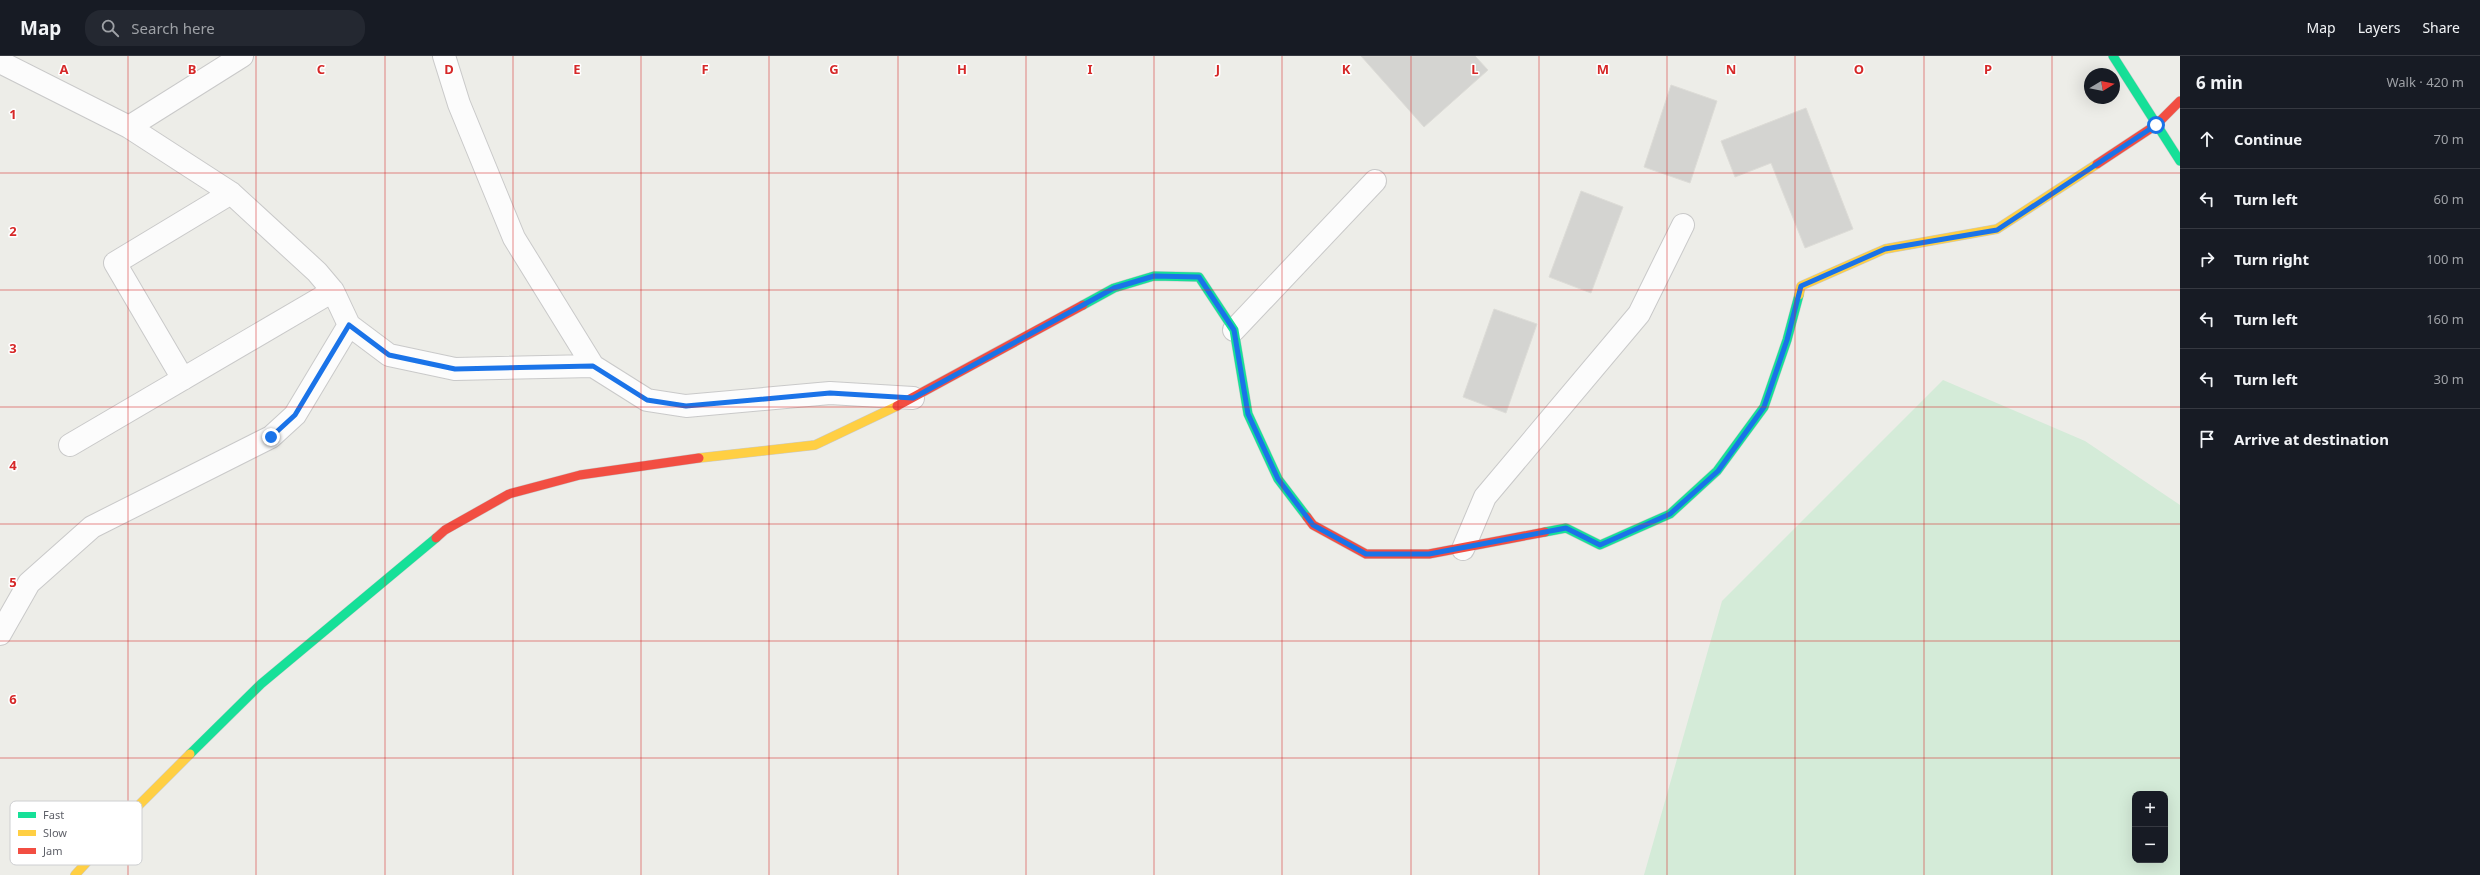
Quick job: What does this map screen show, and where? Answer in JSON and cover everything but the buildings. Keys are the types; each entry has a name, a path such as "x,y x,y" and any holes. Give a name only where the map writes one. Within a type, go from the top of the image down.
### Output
{"main road":[{"path":"2113,56 2156,125 2180,160"},
{"path":"142,802 261,684 445,530 509,494 580,475 660,463 815,445 913,398 1114,288 1154,276 1199,277 1234,330 1248,414 1278,479 1313,525 1366,554 1429,554 1463,549 1566,528 1600,545 1670,514 1718,471 1764,407 1787,340 1801,286 1885,249 1997,230 2156,125 2180,101"},
{"path":"75,875 84,865"}],"street":[{"path":"129,127 242,56"},
{"path":"444,56 459,104 514,238 593,366 647,400 686,406 830,393 913,398"},
{"path":"0,62 129,127 231,193 317,272 332,291 349,325 389,355 455,369 593,366"},
{"path":"1234,330 1375,181"},
{"path":"183,378 115,263 231,193"},
{"path":"1463,549 1485,497 1639,314 1683,225"},
{"path":"70,445 332,291"},
{"path":"0,634 29,583 92,528 271,437 295,415 349,325"}],"green space":[{"path":"1943,380 2085,441 2180,505 2180,875 1644,875 1722,601"}],"traffic: fast":[{"path":"2113,56 2180,161"},
{"path":"1083,305 1114,288 1154,276 1199,277 1234,330 1248,414 1278,479 1307,517"},
{"path":"1545,532 1566,528 1600,545 1670,514 1717,471 1764,407 1787,340 1799,295"},
{"path":"190,754 261,684 436,538"}],"traffic: slow":[{"path":"1799,295 1801,286 1885,249 1997,229 2097,164"},
{"path":"699,458 815,445 897,406"},
{"path":"142,802 190,754"},
{"path":"75,875 84,865"}],"traffic: jam":[{"path":"2097,164 2156,125 2180,101"},
{"path":"897,406 1083,305"},
{"path":"436,538 445,530 509,494 580,475 699,458"},
{"path":"1307,517 1313,525 1366,554 1429,554 1545,532"}],"route":[{"path":"271,437 295,415 349,325 389,355 455,369 515,369 593,366 647,400 686,406 830,393 913,398 1114,288 1154,276 1199,277 1234,330 1248,414 1278,479 1313,525 1366,554 1429,554 1490,544 1566,528 1600,545 1670,514 1718,471 1764,407 1787,340 1801,286 1885,249 1997,230 2156,125"}]}
